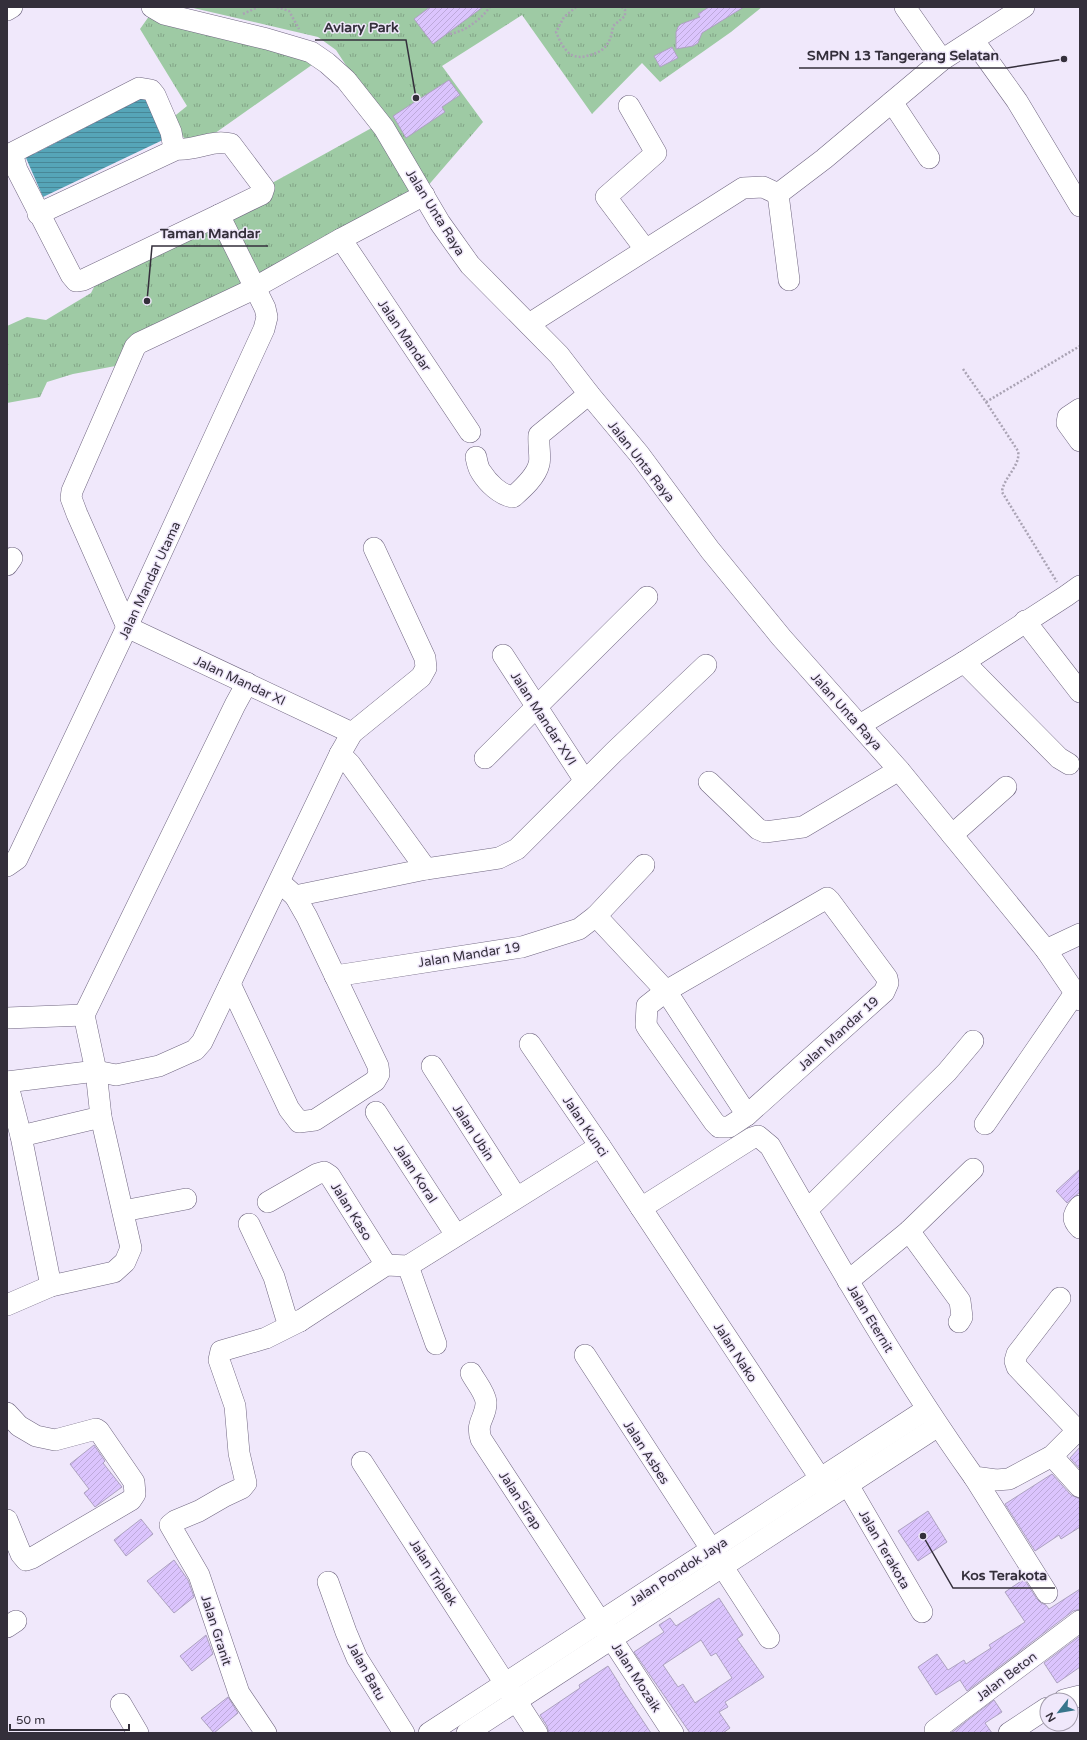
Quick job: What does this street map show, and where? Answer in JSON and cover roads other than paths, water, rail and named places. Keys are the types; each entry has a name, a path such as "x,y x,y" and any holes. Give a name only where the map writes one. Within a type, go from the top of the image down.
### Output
{"street":[{"path":"7,10 12,7"},
{"name":"Jalan Unta Raya","path":"152,7 164,14 290,45 312,52 346,80 374,114 440,223 470,265 495,292 559,355 639,454 710,550 781,637 899,770 1046,950 1078,996"},
{"path":"778,194 824,159 942,60 974,41 1024,7"},
{"path":"915,10 942,60"},
{"path":"974,41 1017,101 1080,206"},
{"path":"38,214 177,149 185,150 220,141 231,144 261,183 264,188 262,194 84,280 76,281 71,275 38,214 12,154 26,145 139,88 151,90 155,95 171,132 173,143 177,149"},
{"path":"892,102 929,158"},
{"path":"629,106 656,153 606,198 646,249"},
{"path":"529,324 743,188 763,187 778,194"},
{"path":"778,194 789,280"},
{"path":"127,627 71,498 72,491 136,345 256,287 341,239 424,195"},
{"name":"Jalan Mandar Utama","path":"7,866 17,858 127,627 264,329 267,317 256,287 220,215"},
{"name":"Jalan Mandar","path":"341,239 470,432"},
{"path":"476,457 480,471 488,482 504,496 513,497 522,488 539,464 539,435 589,394"},
{"path":"1080,409 1068,417 1067,423 1080,441"},
{"path":"51,1286 21,1136 7,1082 96,1071 116,1075 159,1066 195,1050 202,1042 340,754 352,733 420,676 426,668 425,658 374,548"},
{"path":"860,726 964,662 1066,596 1070,586"},
{"path":"485,758 647,597"},
{"path":"1026,621 1080,692"},
{"name":"Jalan Mandar XI","path":"127,627 352,733"},
{"name":"Jalan Mandar XVI","path":"503,655 538,706 585,781"},
{"path":"964,662 1051,750 1069,764"},
{"path":"295,896 426,869 499,858 517,849 585,781 706,665"},
{"path":"7,1306 51,1286 114,1272 125,1262 131,1248 100,1117 96,1071 84,1015 231,712 247,683"},
{"path":"340,754 350,764 426,869"},
{"path":"709,782 758,830 765,832 803,827 899,770"},
{"path":"952,835 1006,787"},
{"name":"Jalan Mandar 19","path":"335,976 522,947 579,929 596,916 644,865"},
{"path":"230,984 289,1109 300,1122 315,1120 375,1081 379,1074 378,1066 307,917 295,896 279,882"},
{"name":"Jalan Mandar 19","path":"827,898 887,978 888,983 884,992 747,1115 729,1127 719,1127 714,1122 646,1024 647,1006 666,991 827,898"},
{"path":"596,916 666,991 747,1115"},
{"path":"1046,950 1080,934"},
{"path":"986,1124 1078,996"},
{"path":"7,1018 84,1015"},
{"path":"807,1210 947,1072 972,1041"},
{"name":"Jalan Kunci","path":"530,1044 641,1208"},
{"name":"Jalan Ubin","path":"432,1066 516,1197"},
{"name":"Jalan Koral","path":"376,1112 456,1234"},
{"path":"21,1136 100,1117"},
{"name":"Jalan Eternit","path":"641,1208 752,1138 758,1136 770,1146 848,1281 938,1426"},
{"path":"249,1224 274,1277 286,1317 291,1321 300,1321 386,1265 408,1266 456,1234 600,1146"},
{"path":"848,1281 909,1231 973,1169"},
{"name":"Jalan Kaso","path":"268,1202 317,1174 324,1172 330,1176 386,1265"},
{"path":"123,1211 186,1199"},
{"path":"1080,1206 1074,1213 1073,1218 1080,1228"},
{"name":"Jalan Nako","path":"641,1208 820,1479 840,1490"},
{"path":"909,1231 960,1301 962,1317 960,1322"},
{"path":"408,1266 436,1344"},
{"path":"974,1477 996,1480 1009,1479 1052,1456 1079,1429 1017,1367 1015,1361 1017,1354 1060,1298"},
{"name":"Jalan Granit","path":"266,1733 239,1693 199,1575 170,1526 175,1521 199,1511 242,1488 246,1483 240,1453 235,1406 219,1360 221,1351 266,1338 300,1321"},
{"name":"Jalan Asbes","path":"584,1355 710,1550 769,1638"},
{"name":"Jalan Sirap","path":"471,1373 486,1400 478,1431 481,1439 600,1621"},
{"name":"Jalan Pondok Jaya","path":"429,1733 927,1409"},
{"path":"7,1413 19,1426 36,1436 55,1440 96,1429 100,1431 134,1482 136,1488 131,1500 32,1558 26,1560 21,1554 7,1520"},
{"path":"938,1426 974,1477 1047,1593"},
{"name":"Jalan Pondok Jaya","path":"467,1733 938,1426"},
{"path":"1052,1456 1080,1487"},
{"name":"Jalan Triplek","path":"362,1462 537,1733"},
{"path":"994,1509 1009,1479"},
{"name":"Jalan Terakota","path":"840,1490 922,1612"},
{"name":"Jalan Batu","path":"328,1582 357,1658 404,1733"},
{"name":"Jalan Mozaik","path":"600,1621 673,1733"},
{"name":"Jalan Beton","path":"935,1733 935,1730 1080,1621"},
{"path":"121,1704 138,1733"},
{"path":"1009,1733 1039,1713"}],"water":[{"path":"150,94 167,138 43,197 26,158 7,167 30,150 34,154"}],"place":[{"name":"SMPN 13 Tangerang Selatan","path":"1064,59"},
{"name":"Aviary Park","path":"416,98"},
{"name":"Taman Mandar","path":"147,301"},
{"name":"Kos Terakota","path":"923,1536"}]}
